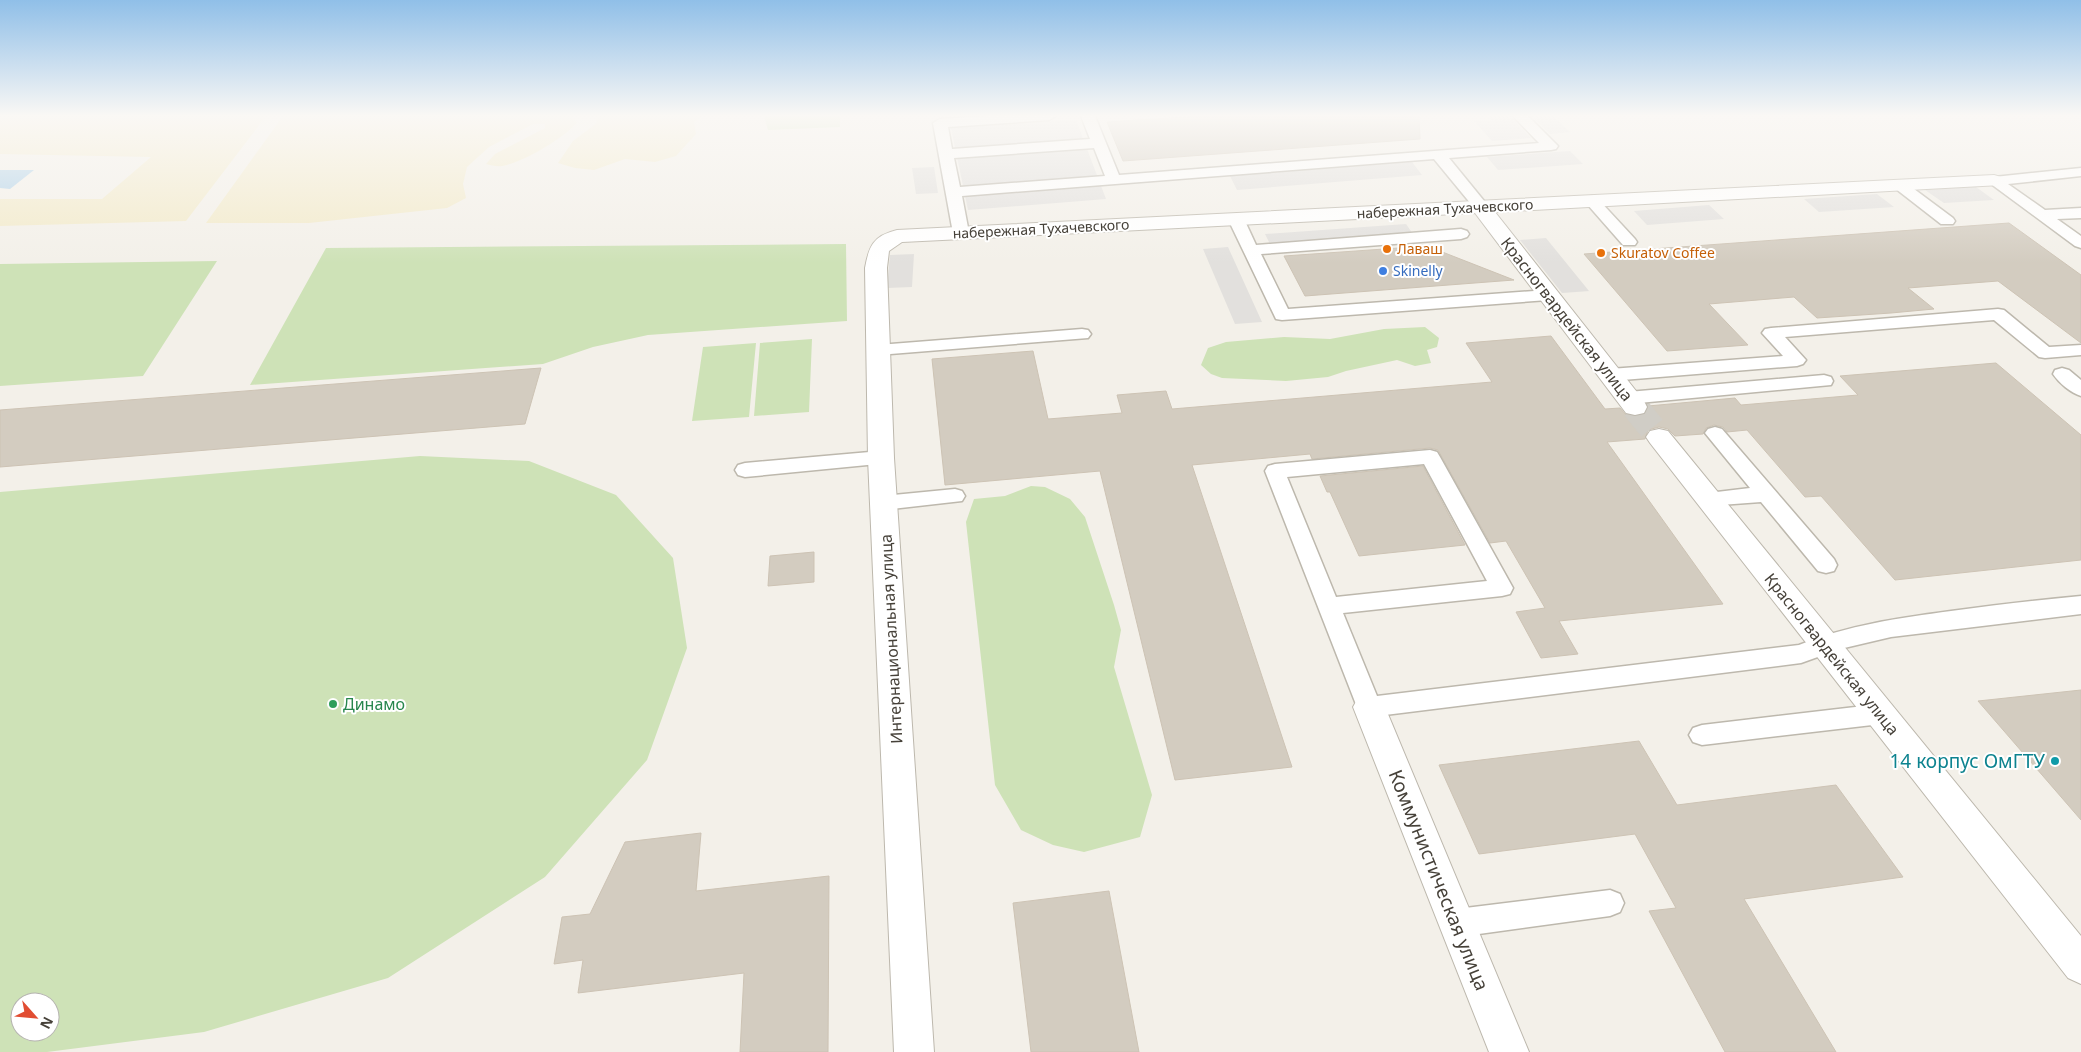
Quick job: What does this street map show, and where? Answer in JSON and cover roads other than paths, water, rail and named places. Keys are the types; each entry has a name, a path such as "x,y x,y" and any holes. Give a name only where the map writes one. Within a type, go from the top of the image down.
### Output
{"street":[{"name":"набережная Тухачевского","path":"896,236 1994,181"},
{"name":"Красногвардейская улица","path":"1481,207 1632,403"},
{"name":"Интернациональная улица","path":"896,236 879,248 876,268 881,458 914,1052"},
{"name":"Красногвардейская улица","path":"1659,438 2081,965"},
{"name":"Коммунистическая улица","path":"1369,707 1509,1052"}],"lane":[{"path":"948,165 961,233"},
{"path":"1108,165 1114,180"},
{"path":"953,192 1316,165"},
{"path":"1446,165 1481,207"},
{"path":"1994,181 2081,172"},
{"path":"1994,181 2081,243"},
{"path":"1901,186 1947,221"},
{"path":"1592,201 1629,242"},
{"path":"2042,215 2081,213"},
{"path":"1236,219 1282,315 1548,295"},
{"path":"1250,250 1461,234"},
{"path":"1610,374 1798,360 1771,333 1998,314 2045,353 2081,350"},
{"path":"878,350 1082,334"},
{"path":"2062,374 2081,390"},
{"path":"1632,403 1824,382"},
{"path":"1715,433 1826,565"},
{"path":"1328,606 1502,588 1430,457 1275,471 1328,606 1369,707 1800,654 1824,644 1865,632 2081,605"},
{"path":"745,470 881,458"},
{"path":"1707,499 1766,494"},
{"path":"884,503 955,496"},
{"path":"1702,735 1881,714"},
{"path":"1457,923 1610,903"}],"water":[{"path":"0,170 34,170 10,189 0,188"}],"tunnel":[{"path":"1635,407 1659,437"}],"place":[{"name":"Лаваш","path":"1387,249"},
{"name":"Skuratov Coffee","path":"1601,253"},
{"name":"Skinelly","path":"1383,271"},
{"name":"Динамо","path":"333,704"},
{"name":"14 корпус ОмГТУ","path":"2055,761"}]}
